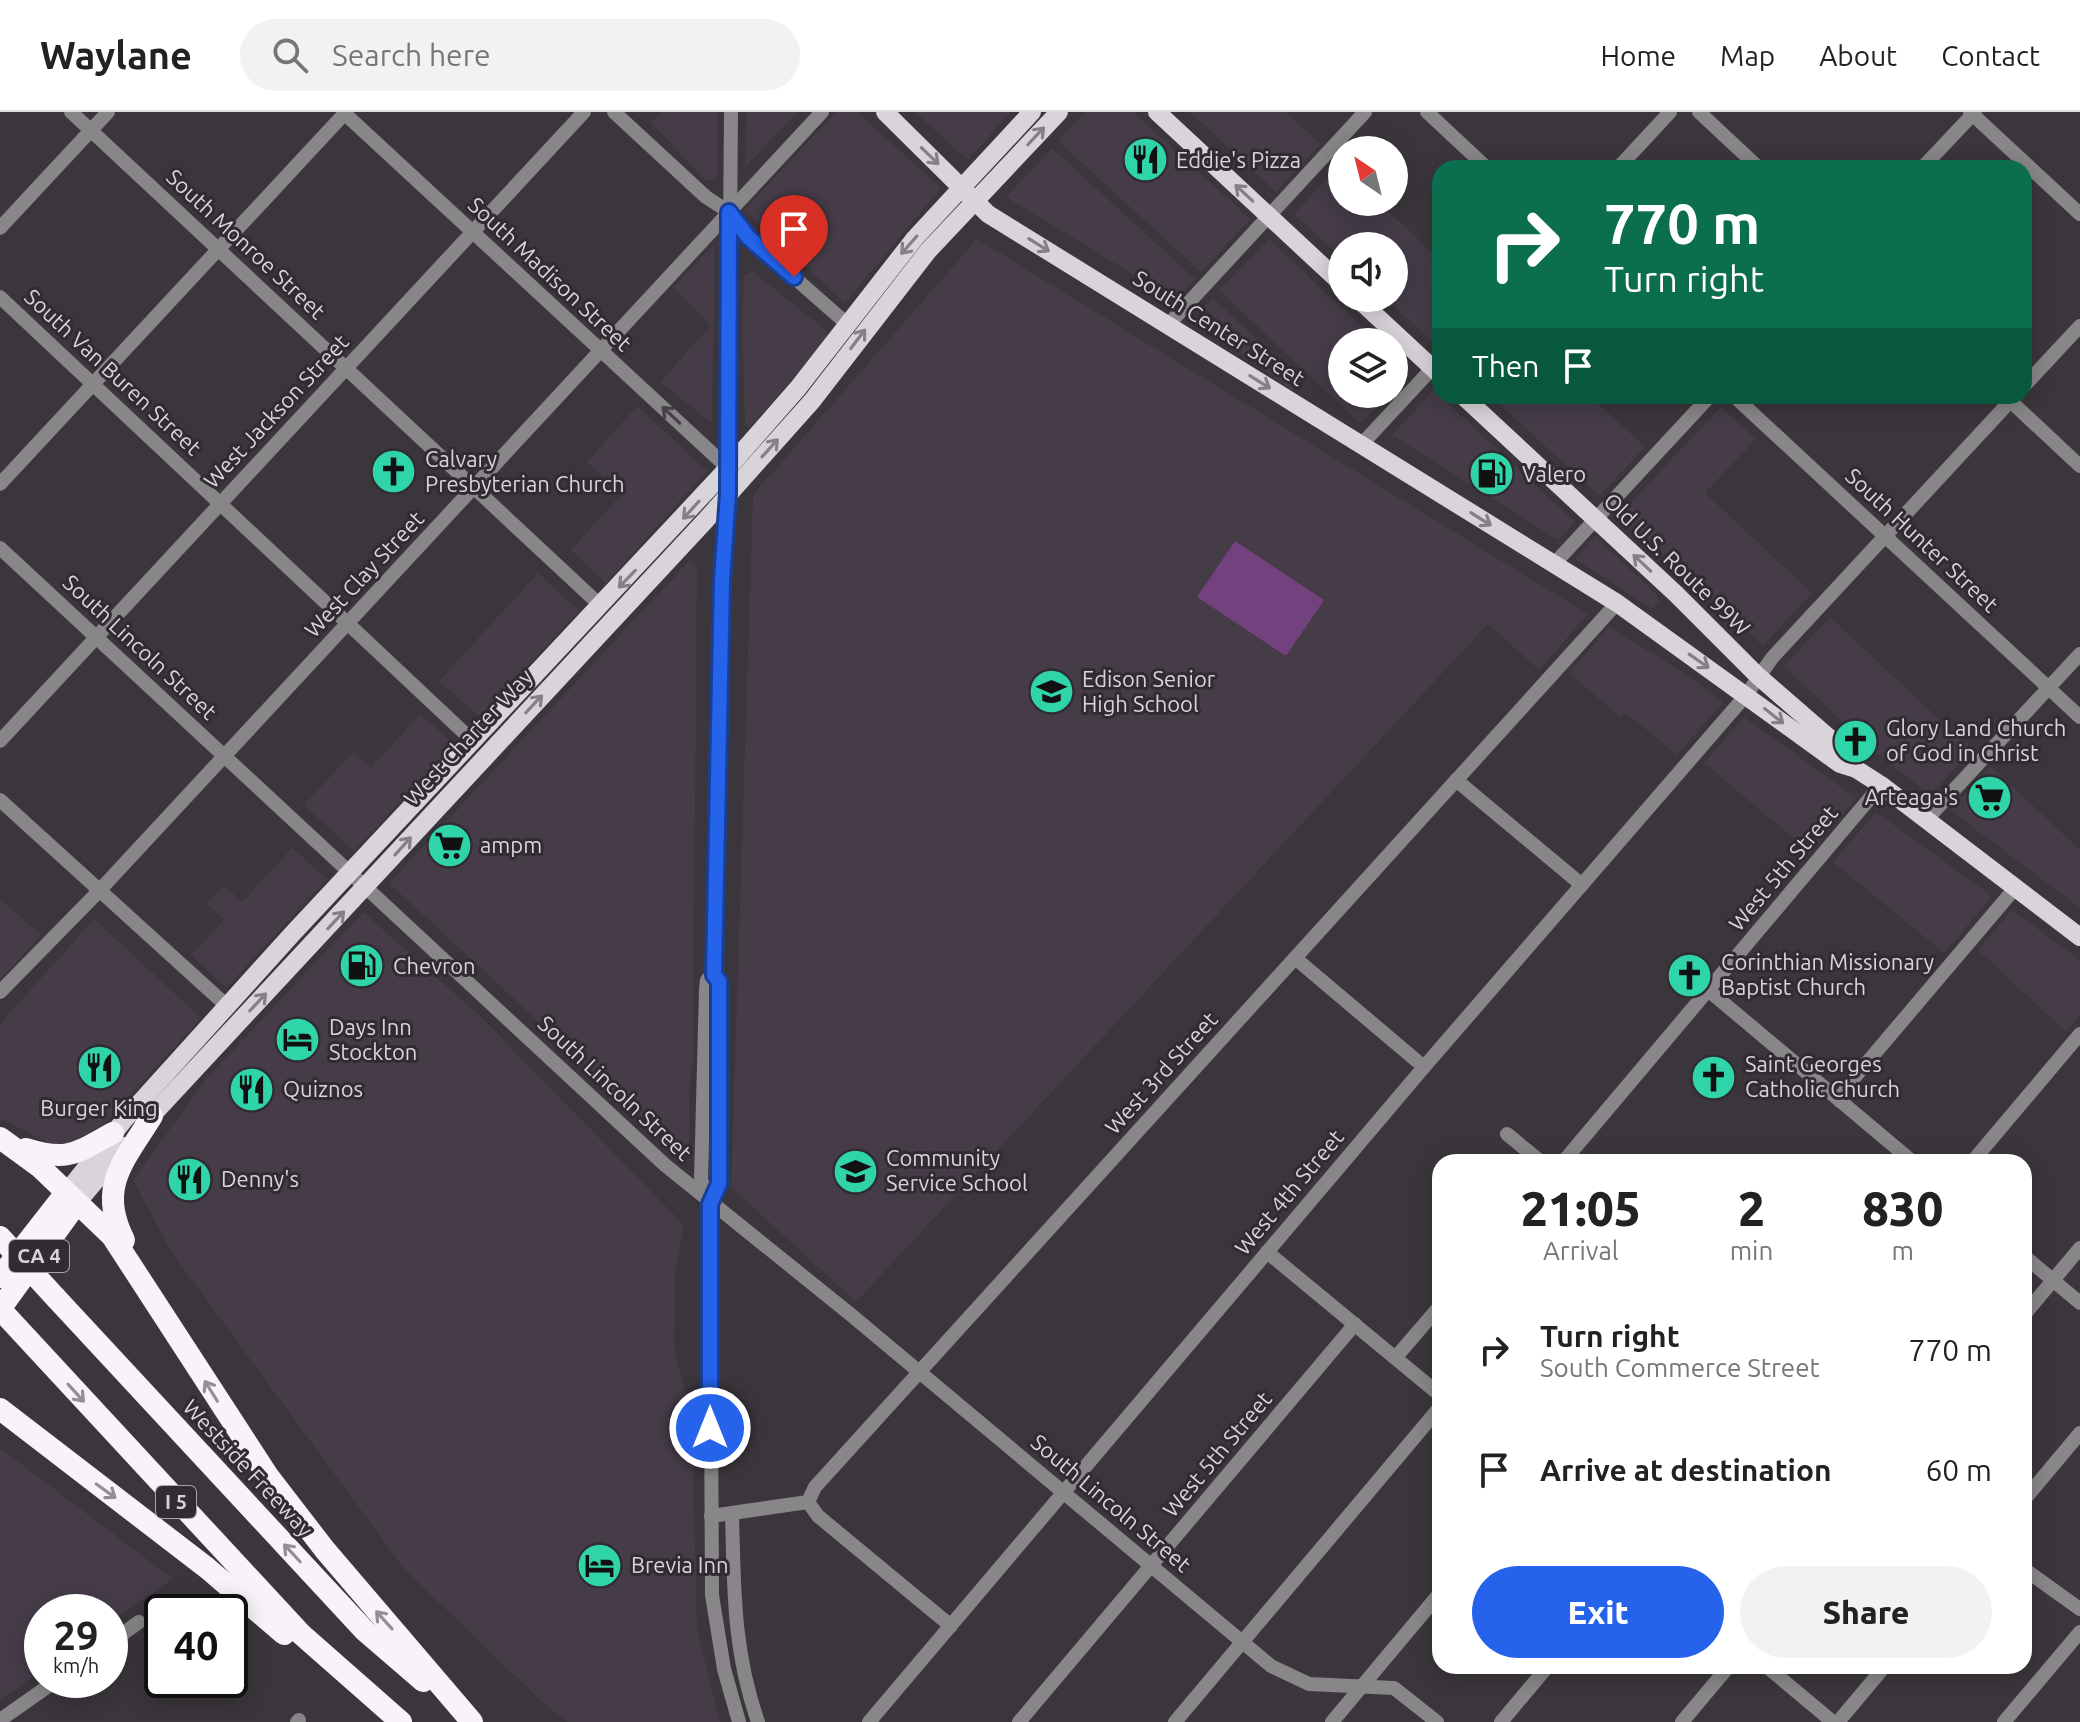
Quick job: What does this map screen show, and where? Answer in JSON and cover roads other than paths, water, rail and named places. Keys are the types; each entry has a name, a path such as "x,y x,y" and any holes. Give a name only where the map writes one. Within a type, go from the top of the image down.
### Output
{"highway":[{"path":"149,1291 115,1224 110,1201 115,1178 152,1116"},
{"path":"5,1141 60,1158 72,1156 113,1133"},
{"path":"5,1141 40,1167 112,1236 268,1476 325,1550 471,1722"},
{"name":"West Charter Way","path":"0,1277 71,1198"},
{"name":"West Charter Way","path":"0,1309 71,1198"},
{"name":"Westside Freeway","path":"0,1237 365,1631 471,1722"},
{"name":"I 5","path":"0,1309 216,1545 333,1664 401,1722"},
{"path":"3,1412 207,1568 297,1645 333,1664"}],"main road":[{"name":"South Center Street","path":"885,112 988,214 1617,603 1747,694"},
{"path":"969,194 1032,112"},
{"path":"969,194 1059,112"},
{"path":"1157,112 1328,271"},
{"name":"West Charter Way","path":"71,1198 113,1133 227,1006 728,468 798,388 915,238 969,194"},
{"name":"West Charter Way","path":"71,1198 365,888 812,401 969,194"},
{"path":"1373,312 1432,362"},
{"name":"Old U.S. Route 99W","path":"1472,404 1758,676 1849,755 1856,769"},
{"path":"577,658 574,650 605,614 601,606"},
{"name":"Old U.S. Route 99W","path":"1747,694 1840,764 1856,769 1881,785 2080,937"},
{"path":"447,797 449,783 475,753 474,742"},
{"path":"186,1080 190,1061 223,1025 227,1006"}],"street":[{"name":"South Monroe Street","path":"71,112 601,606"},
{"path":"0,228 108,112"},
{"name":"West Jackson Street","path":"0,741 584,112"},
{"path":"614,112 706,197 729,212 748,237 846,323"},
{"path":"710,1204 719,1184 719,981 714,975 722,580 728,494 731,112"},
{"name":"West Clay Street","path":"0,992 99,891 822,112"},
{"path":"1168,325 1365,112"},
{"path":"1427,112 1478,160"},
{"path":"1625,160 1670,112"},
{"path":"1699,112 1750,160"},
{"path":"0,484 344,113"},
{"name":"South Madison Street","path":"344,113 728,468"},
{"path":"1929,160 1972,113 2022,160"},
{"path":"2032,169 2080,214"},
{"name":"South Van Buren Street","path":"0,297 350,622 474,742"},
{"path":"2032,377 2080,326"},
{"path":"1361,445 1432,373"},
{"path":"1554,564 1703,404"},
{"name":"South Hunter Street","path":"1743,404 2080,717"},
{"name":"West 4th Street","path":"869,1722 1424,1067 1747,694 1758,676 2005,404"},
{"path":"2016,404 2080,466"},
{"name":"South Lincoln Street","path":"0,548 710,1204 1242,1642 1292,1679 1320,1686 1394,1688 1437,1722"},
{"name":"West 3rd Street","path":"808,1502 815,1487 1617,603"},
{"path":"1927,819 2080,654"},
{"path":"1456,780 1582,885"},
{"name":"West 5th Street","path":"1570,1154 1881,785"},
{"path":"0,800 227,1006"},
{"path":"1840,1101 1848,1085 2016,887"},
{"path":"1295,958 1424,1067"},
{"path":"714,975 707,980 706,989 701,1180 710,1204 712,1595 717,1633 739,1722"},
{"path":"1708,990 1903,1154"},
{"path":"1979,1154 2080,1034"},
{"path":"1507,1134 1531,1154"},
{"path":"2032,1305 2080,1248"},
{"path":"1267,1252 1432,1388"},
{"path":"2032,1263 2080,1303"},
{"path":"1396,1357 1432,1315"},
{"name":"West 5th Street","path":"1019,1722 1355,1324"},
{"path":"1175,1722 1432,1416"},
{"path":"2032,1490 2080,1433"},
{"path":"711,1516 808,1502 818,1516 951,1626"},
{"path":"732,1514 734,1620 743,1671 758,1722"},
{"path":"2032,1575 2080,1609"},
{"path":"1332,1722 1432,1602"},
{"path":"128,1630 139,1622"},
{"path":"2004,1722 2080,1632"},
{"path":"1501,1722 1541,1674"},
{"path":"1682,1722 1722,1674"},
{"path":"1776,1674 1835,1722 1878,1674"},
{"path":"0,1720 31,1698"}],"place":[{"name":"Eddie's Pizza","path":"1145,160"},
{"name":"Calvary Presbyterian Church","path":"394,472"},
{"name":"Valero","path":"1491,474"},
{"name":"Edison Senior High School","path":"1051,692"},
{"name":"Glory Land Church of God in Christ","path":"1855,741"},
{"name":"Arteaga's","path":"1989,797"},
{"name":"ampm","path":"449,845"},
{"name":"Chevron","path":"362,966"},
{"name":"Corinthian Missionary Baptist Church","path":"1690,975"},
{"name":"Days Inn Stockton","path":"298,1040"},
{"name":"Burger King","path":"99,1067"},
{"name":"Saint Georges Catholic Church","path":"1714,1077"},
{"name":"Quiznos","path":"252,1089"},
{"name":"Community Service School","path":"855,1171"},
{"name":"Denny's","path":"190,1179"},
{"name":"Brevia Inn","path":"600,1565"}]}
